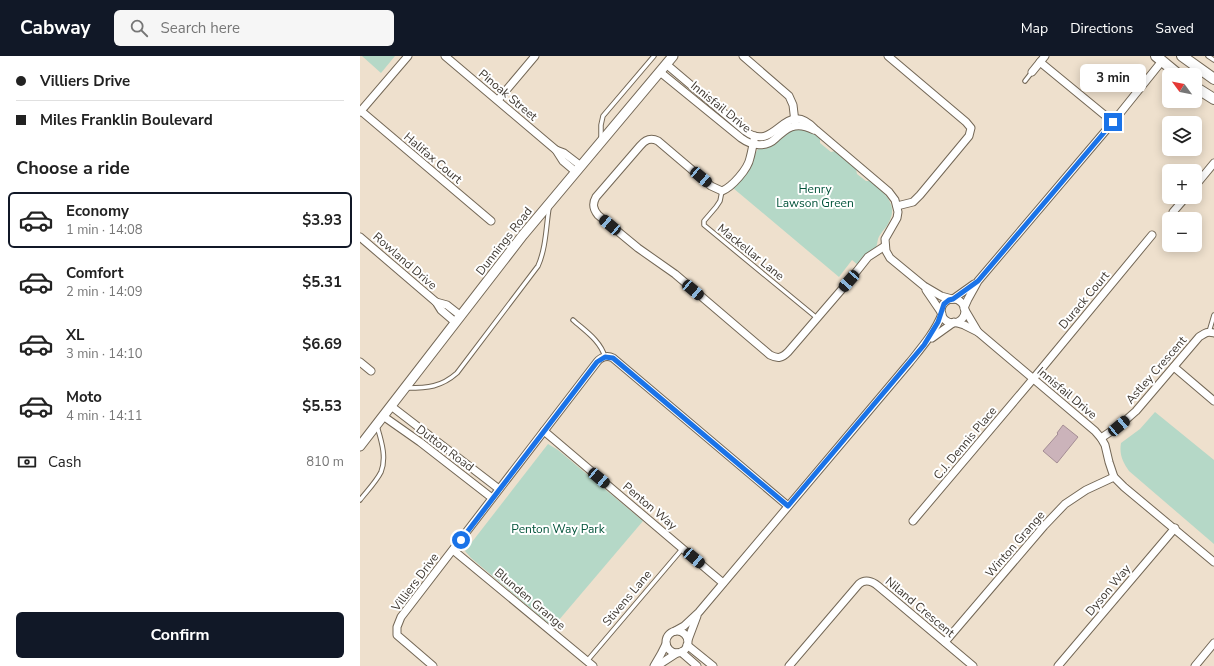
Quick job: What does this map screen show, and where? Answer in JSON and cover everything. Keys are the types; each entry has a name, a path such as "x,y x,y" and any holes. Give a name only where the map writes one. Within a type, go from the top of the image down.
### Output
{"main road":[{"path":"1182,56 1214,79"},
{"path":"1162,58 1172,68"},
{"path":"1202,91 1214,99"}],"street":[{"path":"360,112 408,56"},
{"name":"Pinoak Street","path":"445,56 556,150 563,161 578,169"},
{"path":"498,100 535,56"},
{"name":"Dunnings Road","path":"360,446 504,258 673,56"},
{"path":"743,56 791,98 795,122 806,122 889,192 895,200 898,212 897,218 885,239 886,251 890,258 924,286 941,296 960,302 964,309"},
{"path":"888,56 966,122 970,128 969,136 920,195 913,202 897,206"},
{"path":"924,345 935,335 962,318 968,299 978,281 1113,122 1162,58"},
{"path":"1032,72 1043,59 1113,122"},
{"name":"Innisfail Drive","path":"663,68 745,131 755,136 768,136 785,122 795,122"},
{"name":"Innisfail Drive","path":"663,68 741,138 753,144 761,145 776,139 783,131 795,122"},
{"name":"Halifax Court","path":"360,112 491,221"},
{"path":"755,136 750,159 747,165 733,184 722,191 711,186 658,141 650,139 645,141 596,197 593,206 598,215 633,244 675,274 770,355 779,358 783,356 817,318 868,258 885,246"},
{"path":"1202,178 1214,163"},
{"path":"1173,212 1180,204"},
{"name":"Durack Court","path":"1033,379 1152,235"},
{"name":"Rowland Drive","path":"360,237 436,302 445,314 458,319"},
{"path":"654,666 666,644 667,637 672,632 684,626 699,612 924,345 934,330 942,313 944,304 978,281"},
{"path":"924,286 946,320 953,323"},
{"name":"Innisfail Drive","path":"964,309 978,332"},
{"name":"Innisfail Drive","path":"953,323 964,325 978,332 1095,431 1105,445 1114,477"},
{"name":"Astley Crescent","path":"1101,438 1119,426 1136,411 1199,337 1205,332 1212,333"},
{"path":"605,357 613,358 788,506"},
{"name":"Villiers Drive","path":"433,666 397,635 397,627 401,617 597,362 605,357"},
{"path":"360,362 371,371"},
{"path":"1174,367 1214,401"},
{"name":"C.J. Dennis Place","path":"913,521 1033,379"},
{"name":"Dutton Road","path":"391,406 499,489"},
{"name":"Dutton Road","path":"383,416 420,442 492,498"},
{"name":"Penton Way","path":"544,431 723,583"},
{"path":"1114,477 1214,562"},
{"name":"Winton Grange","path":"945,642 1044,526 1065,504 1086,490 1114,477"},
{"name":"Dyson Way","path":"1058,666 1175,528"},
{"name":"Blunden Grange","path":"453,550 593,666"},
{"name":"Niland Crescent","path":"791,665 860,582 866,581 878,586 973,666"},
{"path":"657,666 684,650 699,612"},
{"path":"675,631 682,632 687,643 713,666"},
{"path":"1195,666 1214,643"},
{"path":"666,644 668,649 679,653 697,666"}],"lane":[{"path":"600,142 600,125 603,116 654,56"},
{"path":"1208,56 1214,60"},
{"path":"1026,81 1032,72"},
{"name":"Mackellar Lane","path":"722,191 720,201 704,222 704,226 817,318"},
{"path":"404,388 430,387 448,380 457,373 538,266 544,248 550,203"},
{"name":"Astley Crescent","path":"1212,333 1214,315"},
{"path":"573,320 599,343 603,349 605,357"},
{"path":"360,500 380,474 383,466 384,456 377,424"},
{"name":"Stivens Lane","path":"587,661 682,548"}],"green space":[{"path":"362,56 395,56 381,73"},
{"name":"Henry Lawson Green","path":"797,129 812,133 820,138 820,143 831,152 835,151 856,169 857,174 866,181 870,181 875,185 888,198 891,204 892,215 888,224 879,236 876,247 858,265 852,260 839,277 733,188 758,149 789,131"},
{"path":"1155,412 1214,460 1214,544 1129,471 1123,461 1121,455 1121,443 1140,429"},
{"name":"Penton Way Park","path":"548,444 558,450 643,521 553,627 471,558 465,551"}],"building":[{"path":"1063,425 1078,437 1057,463 1043,451 1058,434 1057,433"}],"route":[{"path":"461,540 597,362 608,356 613,358 788,506 924,345 942,314 942,306 978,281 1113,122"}]}
